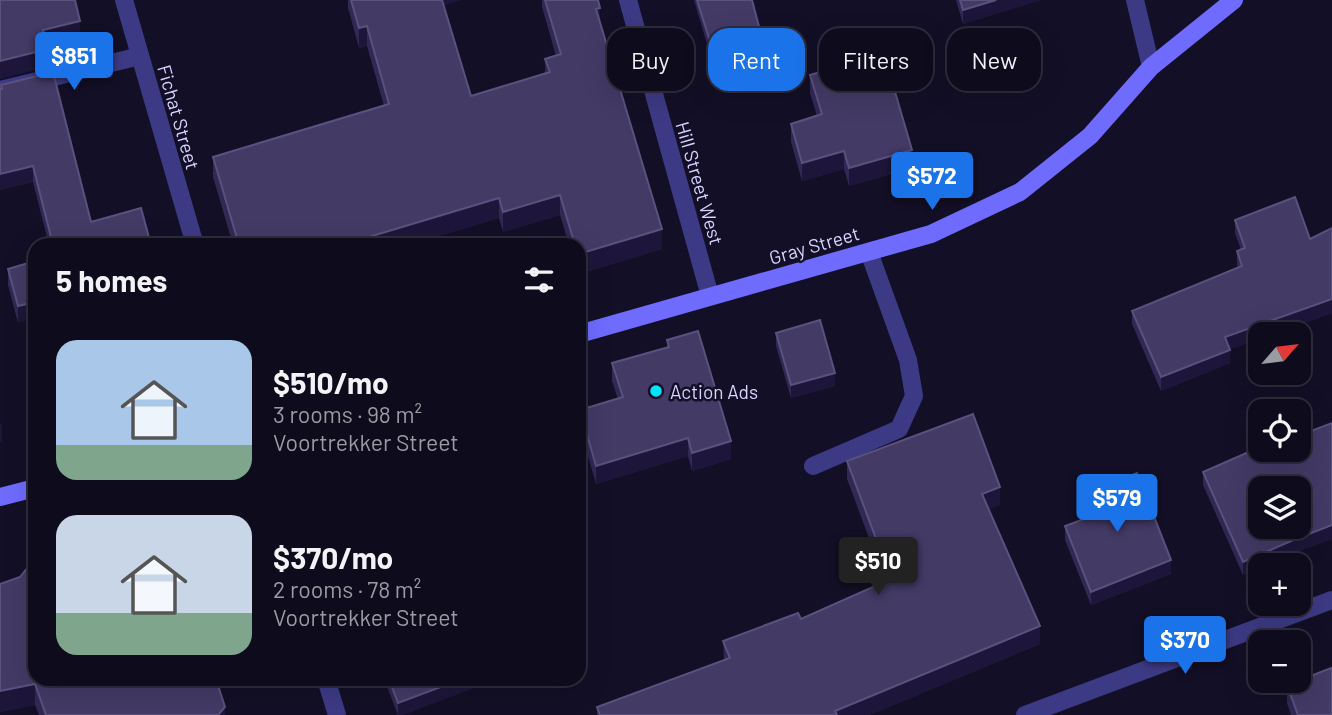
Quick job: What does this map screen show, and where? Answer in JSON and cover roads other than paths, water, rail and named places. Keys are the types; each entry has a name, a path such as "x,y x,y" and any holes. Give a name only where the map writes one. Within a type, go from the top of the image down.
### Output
{"street":[{"name":"Fichat Street","path":"124,0 193,238"},
{"name":"Hill Street West","path":"628,0 710,296"},
{"path":"1135,0 1151,67"},
{"name":"Gray Street","path":"586,332 931,234 1020,192 1090,136 1151,67 1234,0"},
{"path":"0,90 140,56"},
{"path":"813,466 899,429 914,396 908,360 869,252"},
{"path":"0,497 28,490"},
{"path":"1025,715 1332,600"},
{"path":"328,686 337,715"}],"place":[{"name":"Action Ads","path":"656,391"}]}
